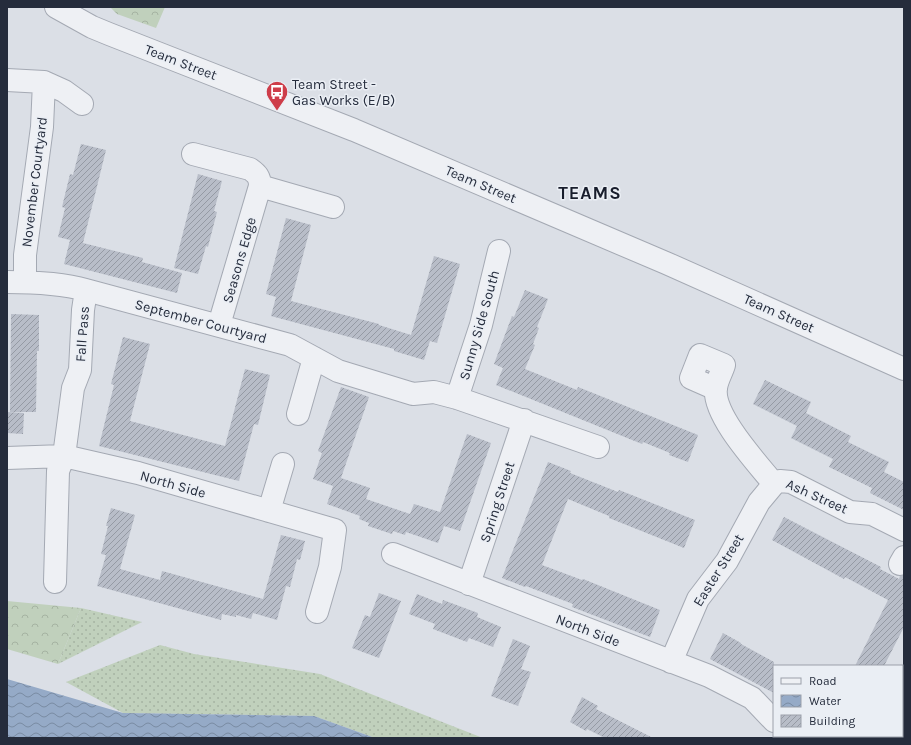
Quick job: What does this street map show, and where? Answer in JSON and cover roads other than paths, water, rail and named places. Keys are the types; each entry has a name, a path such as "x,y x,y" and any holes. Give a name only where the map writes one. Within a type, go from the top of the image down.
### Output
{"street":[{"name":"Team Street","path":"56,7 86,24 109,34 354,130 562,218 904,369"},
{"path":"7,80 44,82 64,91 82,104"},
{"name":"November Courtyard","path":"16,282 25,255 42,127 44,82"},
{"path":"193,154 250,169 260,178 259,190 333,207"},
{"name":"Seasons Edge","path":"219,325 259,190"},
{"name":"Sunny Side South","path":"457,398 481,325 500,251"},
{"name":"Fall Pass","path":"16,282 75,287 86,290 83,310 80,370 73,388 64,456 58,471 55,582"},
{"name":"September Courtyard","path":"86,290 290,344 338,371 413,394 434,392 457,398 524,420 598,447"},
{"path":"298,414 314,358"},
{"path":"716,389 721,412 725,419 733,432 774,484"},
{"name":"Spring Street","path":"469,584 524,420"},
{"name":"North Side","path":"7,458 64,456 138,474 335,530 330,567 317,612"},
{"path":"269,511 283,464"},
{"name":"Ash Street","path":"759,502 774,484 780,481 791,482 850,512 872,514 904,530"},
{"name":"Easter Street","path":"671,662 698,599 727,561 759,502"},
{"name":"North Side","path":"393,554 709,676 752,698 773,720"}],"water":[{"path":"7,679 123,713 314,716 375,738 7,738"}],"place":[{"name":"Team Street - Gas Works (E/B)","path":"277,112"}],"district":[{"name":"TEAMS","path":"590,193"}]}
